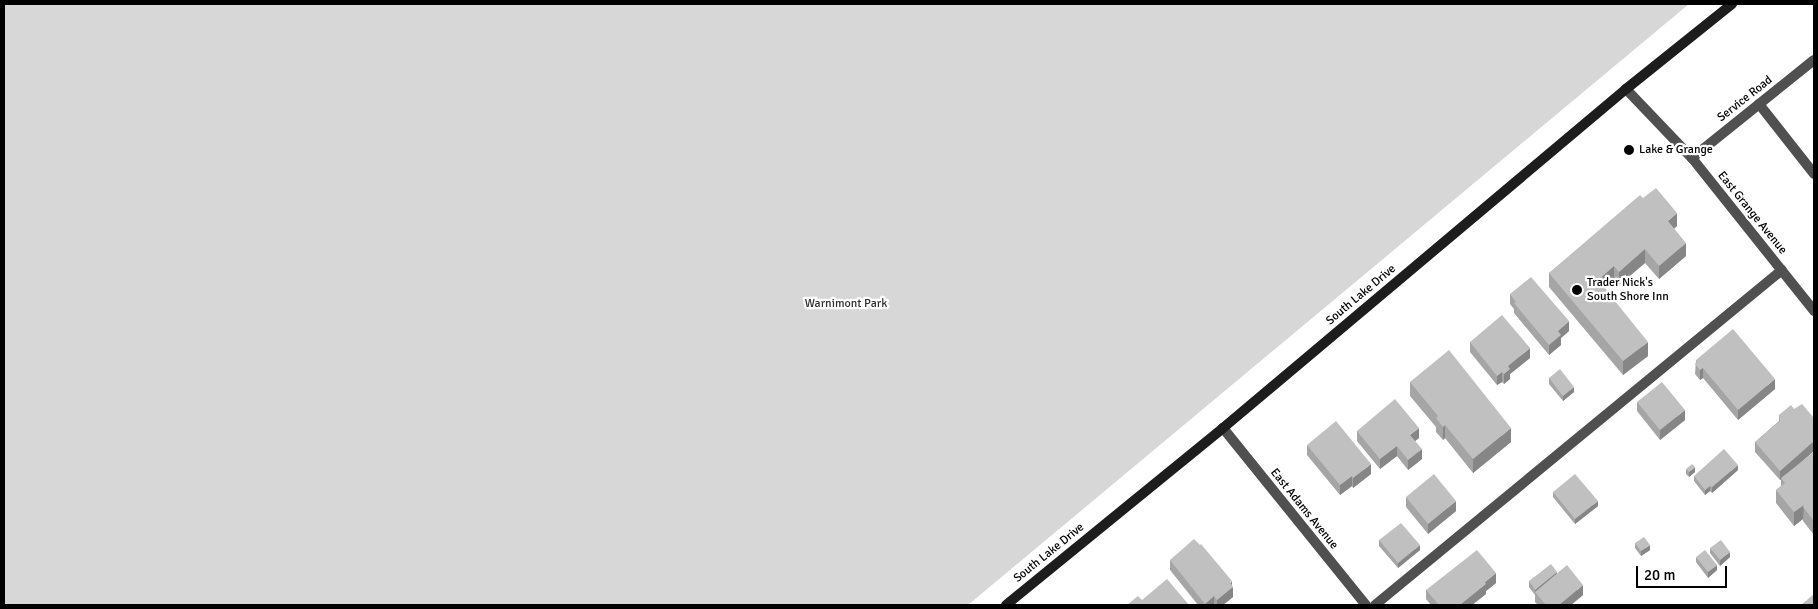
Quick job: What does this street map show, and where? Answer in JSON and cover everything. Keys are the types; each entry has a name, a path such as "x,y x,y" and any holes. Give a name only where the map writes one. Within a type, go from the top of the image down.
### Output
{"main road":[{"name":"South Lake Drive","path":"1006,605 1223,428 1626,89 1732,4"}],"street":[{"name":"Service Road","path":"1692,158 1814,60"},
{"name":"East Grange Avenue","path":"1626,89 1692,158 1814,311"},
{"path":"1759,104 1814,174"},
{"path":"1375,605 1782,270"},
{"name":"East Adams Avenue","path":"1223,428 1366,605"}],"green space":[{"name":"Warnimont Park","path":"4,4 1689,4 968,605 4,605"}],"building":[{"name":"Trader Nick's South Shore Inn","path":"1656,188 1677,213 1668,221 1686,243 1659,266 1645,249 1619,272 1614,266 1598,280 1648,342 1623,361 1549,273 1640,195 1643,198"},
{"path":"1531,277 1569,321 1558,331 1561,335 1549,345 1514,303 1516,302 1510,294"},
{"path":"1502,315 1530,348 1508,366 1510,369 1504,374 1502,372 1497,376 1470,342"},
{"path":"1733,329 1775,379 1738,410 1703,368 1700,370 1695,364 1696,360"},
{"path":"1449,350 1511,428 1473,459 1445,425 1443,427 1436,418 1438,416 1410,382"},
{"path":"1560,369 1574,387 1563,396 1549,378"},
{"path":"1662,382 1685,410 1660,430 1637,402"},
{"path":"1395,399 1419,428 1410,435 1422,449 1408,460 1397,446 1380,459 1357,431"},
{"path":"1802,404 1814,418 1814,441 1780,471 1755,442 1780,421 1779,415 1791,405 1794,409"},
{"path":"1336,421 1371,464 1340,485 1307,445"},
{"path":"1724,449 1738,465 1712,487 1710,486 1705,490 1694,476"},
{"path":"1814,452 1814,521 1803,507 1804,505 1794,512 1776,490 1785,483 1781,478"},
{"path":"1692,464 1695,467 1689,472 1686,469"},
{"path":"1434,474 1456,501 1428,524 1406,497"},
{"path":"1575,474 1598,501 1575,519 1553,492"},
{"path":"1401,523 1420,545 1398,563 1379,540"},
{"path":"1644,537 1650,545 1641,551 1635,543"},
{"path":"1194,539 1201,544 1232,581 1230,582 1233,587 1217,600 1214,596 1205,604 1170,560"},
{"path":"1721,540 1730,552 1720,560 1710,548"},
{"path":"1477,550 1496,573 1485,582 1486,584 1460,605 1439,605 1426,590"},
{"path":"1705,550 1717,565 1708,572 1696,557"},
{"path":"1551,564 1557,572 1535,590 1529,581"},
{"path":"1567,565 1583,585 1559,605 1546,605 1535,592"},
{"path":"1167,579 1189,605 1127,605 1138,596 1142,600"},
{"path":"1814,594 1814,605 1801,605"}],"place":[{"name":"Lake & Grange","path":"1629,150"},
{"name":"Trader Nick's South Shore Inn","path":"1577,290"}]}
